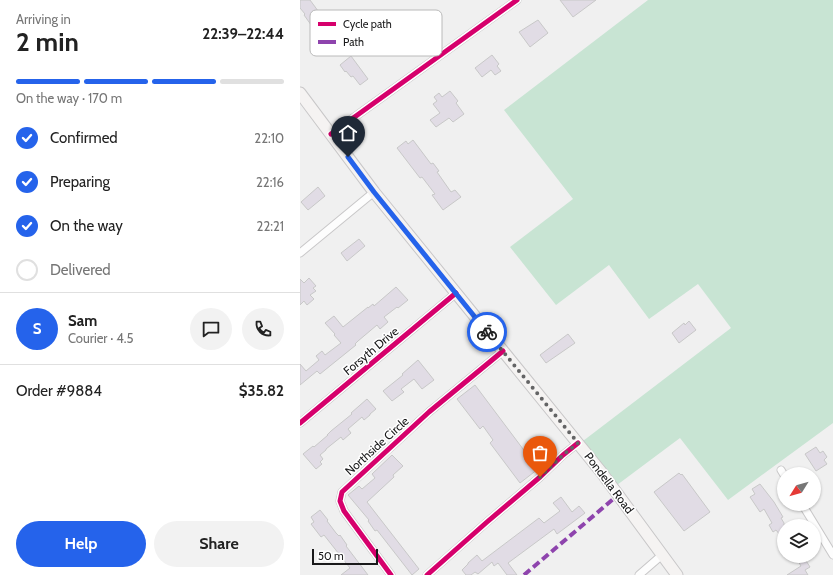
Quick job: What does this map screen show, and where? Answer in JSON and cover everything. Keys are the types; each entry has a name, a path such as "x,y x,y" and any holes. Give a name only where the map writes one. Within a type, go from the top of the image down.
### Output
{"main road":[{"name":"Pondella Road","path":"300,93 374,192 602,473 677,575"}],"street":[{"path":"442,54 517,0"},
{"path":"331,134 439,56"},
{"path":"300,253 374,192"},
{"name":"Forsyth Drive","path":"300,423 456,293"},
{"name":"Northside Circle","path":"392,575 344,511 340,501 342,492 429,412 503,351"},
{"path":"427,575 578,443"},
{"path":"806,511 833,555"},
{"path":"639,575 662,555"}],"green space":[{"path":"648,0 833,0 833,423 728,500 680,438 617,485 583,441 731,328 698,284 649,319 609,265 556,305 510,247 573,199 504,110"}],"building":[{"path":"300,0 310,0 317,10 310,10 310,23 304,15 305,14 300,8"},
{"path":"560,0 596,0 573,17"},
{"path":"538,20 548,33 530,47 519,32"},
{"path":"492,55 499,64 497,66 501,71 495,75 491,70 482,77 475,68"},
{"path":"351,56 368,79 360,85 353,76 351,77 346,71 345,72 340,65"},
{"path":"450,91 458,101 456,103 464,114 453,122 449,118 436,127 430,120 440,113 433,104 437,101 434,97 439,93 442,97"},
{"path":"413,140 431,164 433,163 439,171 437,172 451,192 455,190 461,197 443,210 432,195 435,194 422,177 420,178 397,148 406,141 408,144"},
{"path":"318,187 325,196 308,210 301,202"},
{"path":"359,239 365,246 347,261 341,253"},
{"path":"309,278 316,286 313,288 316,291 310,295 314,299 307,305 304,301 300,305 300,279 304,283"},
{"path":"396,287 408,300 384,317 388,322 380,329 377,325 358,341 355,344 356,345 320,374 317,371 300,385 300,364 306,371 319,360 316,356 322,351 325,355 341,343 325,323 334,316 343,327 368,307 373,304 374,306"},
{"path":"689,321 696,330 679,343 672,333 684,323 685,325"},
{"path":"568,334 575,343 546,363 540,355"},
{"path":"418,360 434,380 422,389 414,379 401,389 404,392 392,401 383,391 403,375 402,374"},
{"path":"475,385 538,469 520,483 490,443 493,440 483,426 480,429 457,399"},
{"path":"367,399 376,409 364,420 362,417 348,429 351,433 343,440 341,437 320,455 323,459 320,462 322,464 316,469 303,454 328,435"},
{"path":"816,447 820,453 823,451 827,457 824,460 827,464 821,468 813,467 805,454"},
{"path":"392,455 403,466 393,475 394,477 367,502 419,569 412,575 377,530 375,531 368,521 369,520 348,495 359,486 362,489 375,478 372,474"},
{"path":"679,473 681,475 682,474 710,512 684,531 654,492"},
{"path":"760,484 774,502 777,507 777,511 779,511 783,517 782,519 777,519 777,531 776,530 773,532 769,525 772,523 764,509 760,512 750,497 755,494 752,489"},
{"path":"561,497 572,512 579,506 585,513 557,534 554,529 508,563 517,575 507,575 498,563 494,566 492,562 478,574 475,572 471,575 466,575 462,570 477,555 482,561 539,518 544,523 560,511 553,503"},
{"path":"320,510 336,533 339,536 340,535 347,545 346,546 368,575 341,575 350,568 324,535 321,537 311,524 314,522 311,517"},
{"path":"799,563 807,563 810,567 805,570 808,575 787,575 801,566"}],"marked path":[{"path":"524,575 618,495"}],"cycle path":[{"path":"442,54 517,0"},
{"path":"331,134 439,56"},
{"path":"300,423 456,293"},
{"path":"391,575 344,511 340,501 342,492 429,412 503,351"},
{"path":"427,575 578,443"}],"way so far":[{"path":"487,332 578,443 548,468 540,477"}],"route":[{"path":"348,157 374,192 487,332"}]}
